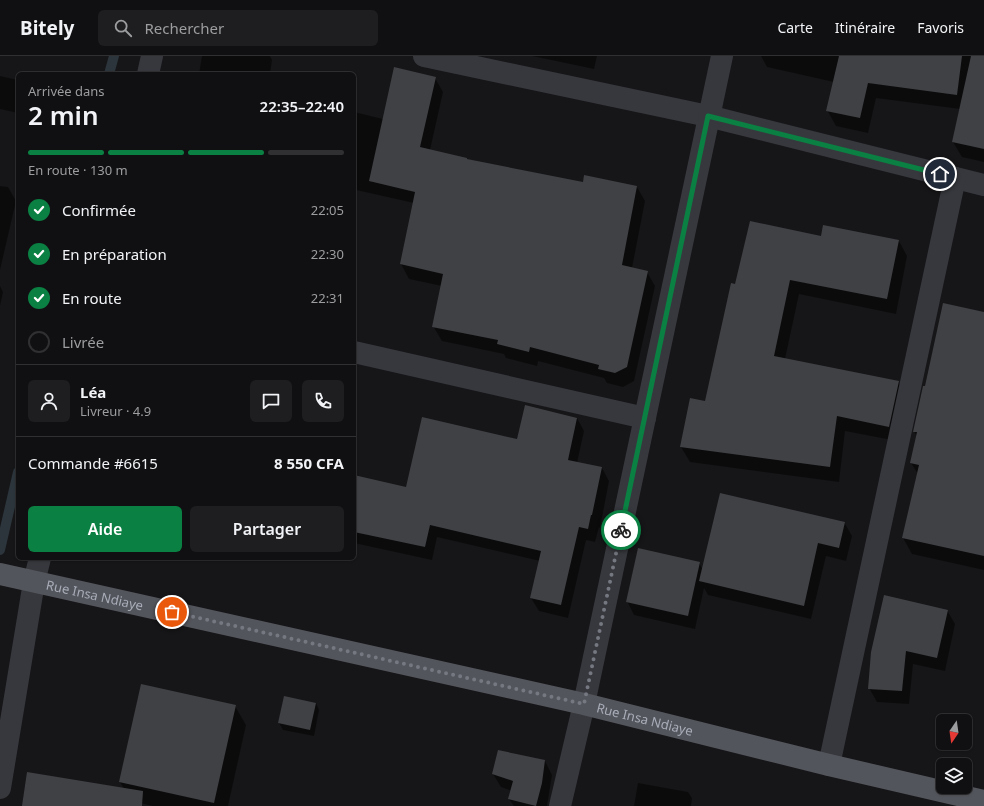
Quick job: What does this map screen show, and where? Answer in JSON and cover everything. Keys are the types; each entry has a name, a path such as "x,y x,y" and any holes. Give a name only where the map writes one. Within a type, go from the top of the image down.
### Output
{"main road":[{"name":"Rue Insa Ndiaye","path":"0,574 584,704 984,801"}],"street":[{"path":"148,72 152,56"},
{"path":"424,56 708,116 984,185"},
{"path":"560,806 584,704 722,56"},
{"path":"829,764 955,178"},
{"path":"356,352 645,418"},
{"path":"0,788 34,582 40,560"}],"building":[{"path":"839,56 962,56 957,95 868,83 860,118 826,111"},
{"path":"971,56 984,56 984,149 952,142"},
{"path":"394,67 436,77 420,147 467,159 583,182 584,175 637,186 622,265 648,271 627,367 615,373 598,369 599,365 530,347 529,352 497,344 498,340 432,327 443,274 400,264 415,192 369,181"},
{"path":"750,221 821,236 823,225 899,240 887,299 790,280 774,356 899,381 889,427 837,416 830,467 680,447 690,398 705,401 731,283 735,284"},
{"path":"943,303 984,312 984,556 902,538 919,465 910,463 917,432 913,432 923,386 925,386"},
{"path":"525,405 577,418 568,460 602,467 588,529 579,527 561,605 530,598 541,551 430,525 425,547 356,532 356,475 406,487 422,417 517,439"},
{"path":"720,493 845,522 839,548 818,543 804,606 699,581"},
{"path":"638,548 700,562 688,616 626,602"},
{"path":"884,595 948,610 937,658 906,651 902,691 868,689 871,652"},
{"path":"141,684 236,705 214,803 119,782"},
{"path":"284,696 316,703 310,730 278,723"},
{"path":"498,750 545,760 542,783 536,806 508,799 513,781 492,774"},
{"path":"27,772 143,791 142,806 22,806"}],"waterway":[{"path":"110,72 114,56"},
{"path":"0,550 16,481"}],"way so far":[{"path":"172,612 584,704 621,530"}],"route":[{"path":"621,530 708,116 940,174"}]}
